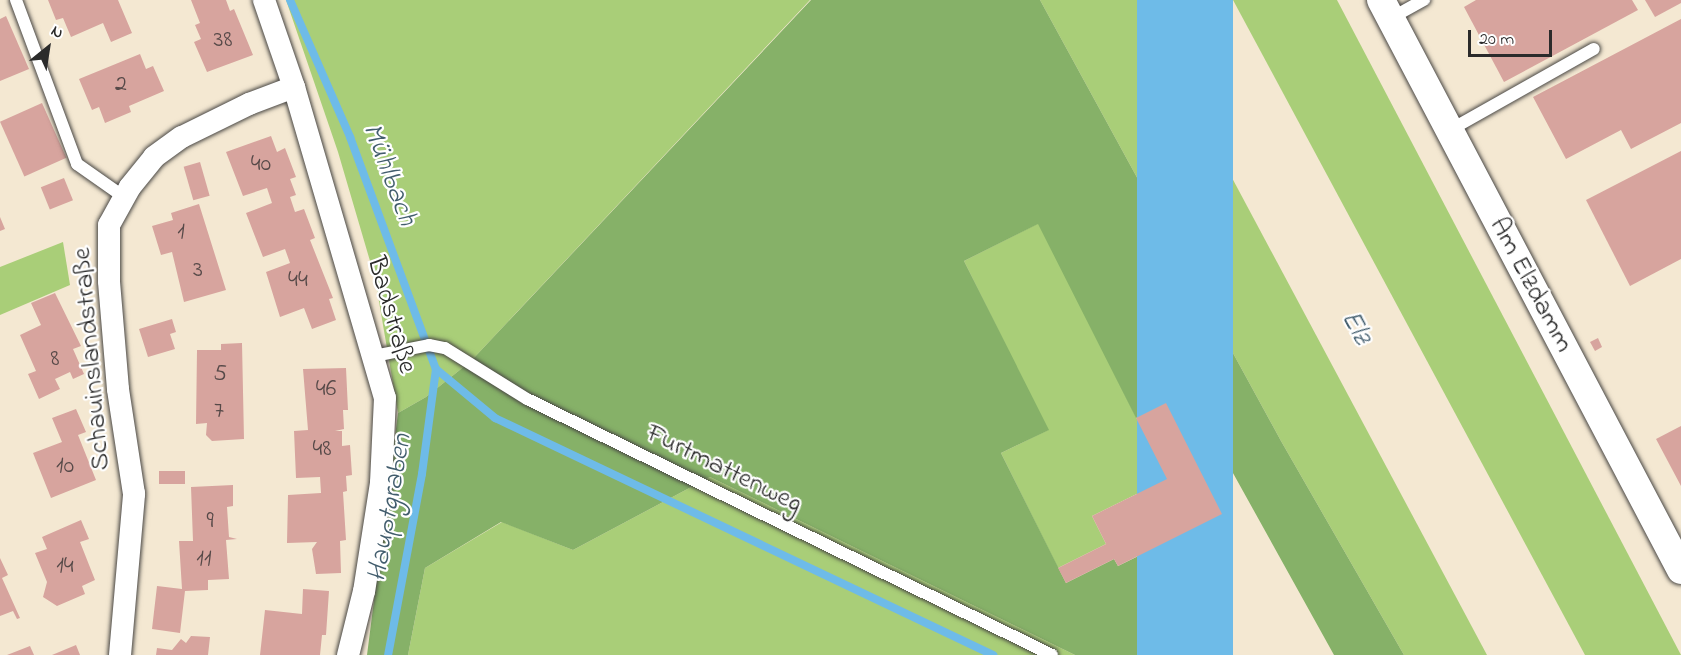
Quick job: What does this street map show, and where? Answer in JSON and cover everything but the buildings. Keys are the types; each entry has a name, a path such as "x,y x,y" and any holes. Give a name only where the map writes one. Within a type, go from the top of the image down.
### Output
{"street":[{"name":"Badstraße","path":"264,0 385,353 381,483 364,591 348,655"},
{"name":"Am Elzdamm","path":"1386,9 1681,570"},
{"name":"Schauinslandstraße","path":"120,655 134,494 118,389 109,281 109,225 124,197 154,157 183,137 249,104 294,87"}],"lane":[{"path":"16,0 77,164 124,197"},
{"path":"1386,9 1424,0"},
{"path":"1450,130 1594,49"},
{"name":"Furtmattenweg","path":"385,353 429,345 462,357 527,399 1052,655"}],"green space":[{"path":"286,0 810,0 471,361 426,397 398,413 375,278 338,152"},
{"path":"811,0 1040,0 1281,441 1404,655 1334,655 1188,392 1136,418 1038,224 964,261 1049,430 1001,453 1066,583 1114,559 1118,566 1169,541 1164,606 1191,655 1075,655 710,477 573,550 501,522 425,568 408,655 367,655 398,413 426,397 471,361"},
{"path":"1040,0 1137,0 1487,655 1404,655 1281,441"},
{"path":"1233,0 1337,0 1681,655 1585,655"},
{"path":"1039,223 1167,479 1092,516 1106,544 1058,568 1001,453 1048,430 964,261"},
{"path":"63,242 70,285 0,315 0,267"},
{"path":"710,477 1075,655 408,655 425,568 502,522 573,550"}],"water":[{"path":"1137,0 1233,0 1233,655 1137,655"}],"waterway":[{"name":"Mühlbach","path":"290,0 350,137 436,369 422,474 388,655"},
{"path":"436,369 495,418 993,655"}],"water label":[{"name":"Elz","path":"1355,328"},
{"name":"Hauptgraben","path":"391,508"}]}
